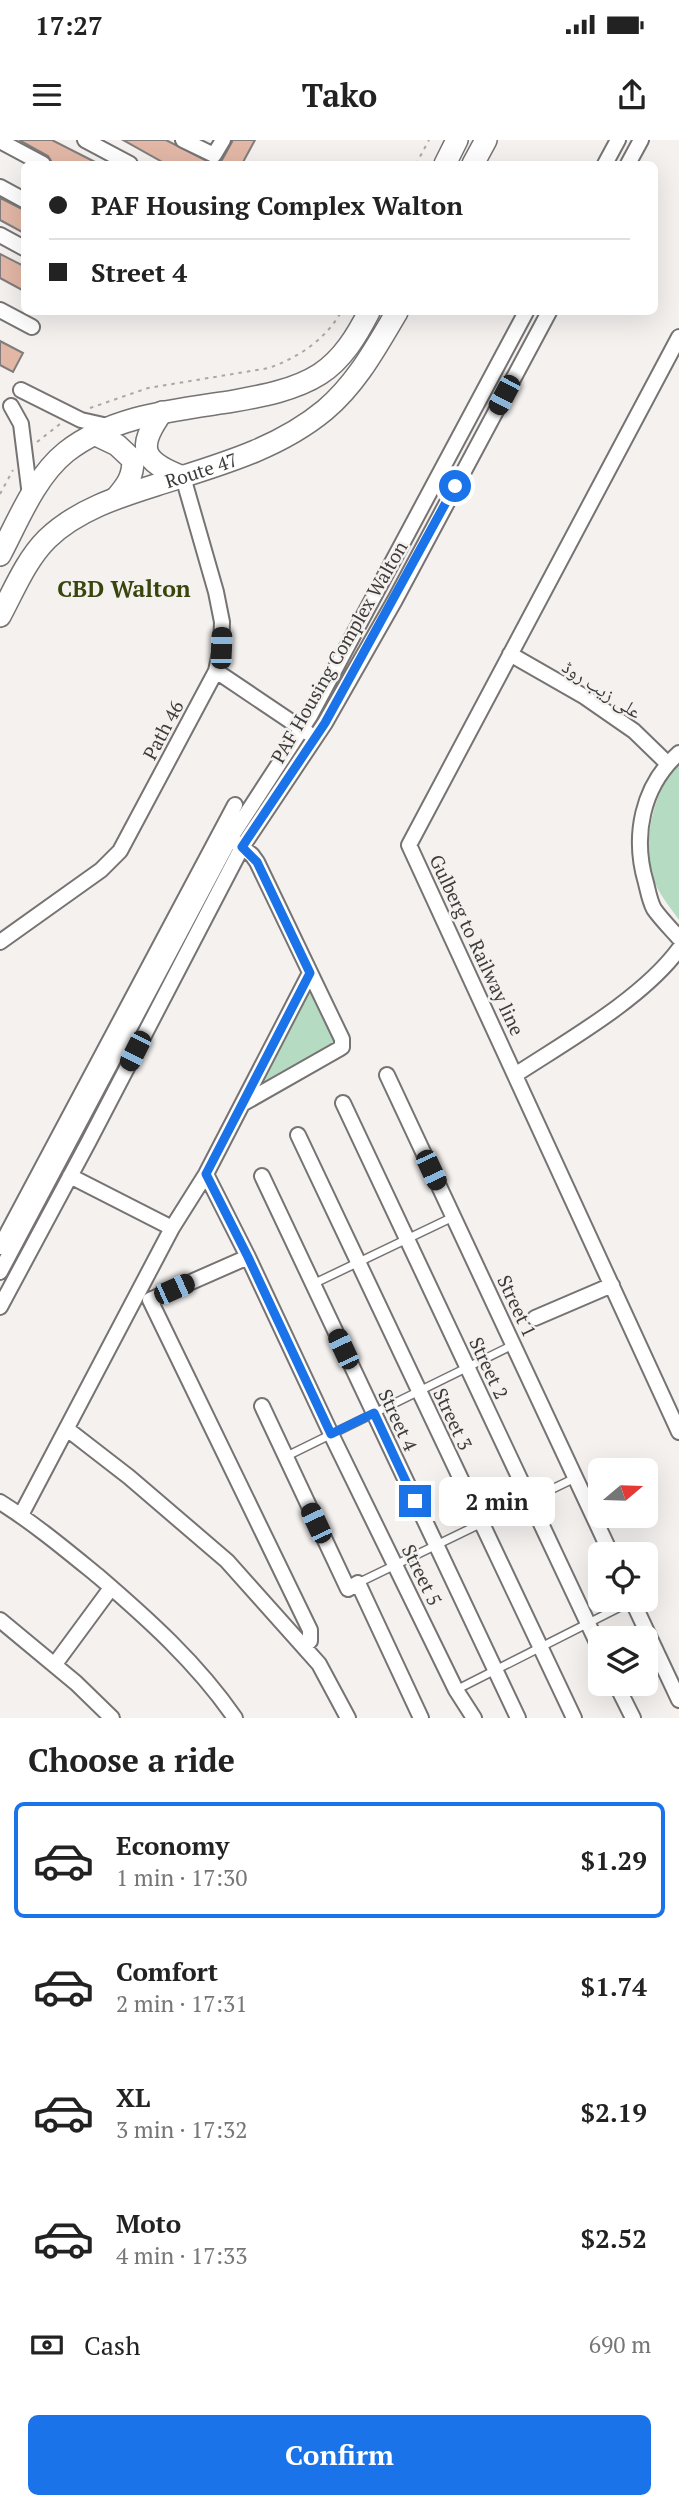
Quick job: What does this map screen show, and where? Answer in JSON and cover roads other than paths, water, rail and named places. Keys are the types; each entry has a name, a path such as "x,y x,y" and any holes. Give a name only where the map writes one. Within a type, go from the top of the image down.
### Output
{"street":[{"path":"85,140 124,161"},
{"path":"183,140 214,155 223,140"},
{"path":"446,161 457,140"},
{"path":"475,161 486,140"},
{"path":"607,161 618,140"},
{"path":"630,161 641,140"},
{"path":"0,141 37,161"},
{"path":"0,187 21,198"},
{"path":"0,235 21,246"},
{"path":"0,310 32,327"},
{"path":"0,555 41,480 65,453 103,431 162,412 268,395 321,374 354,341 367,315"},
{"name":"Route 47","path":"0,615 26,567 48,539 78,517 116,498 227,463 279,441 324,410 350,386 395,315"},
{"name":"PAF Housing Complex Walton","path":"0,1272 230,840 302,727 524,315"},
{"name":"PAF Housing Complex Walton","path":"0,1307 70,1176 230,840 315,738 395,600 547,315"},
{"name":"Gulberg to Railway line","path":"679,337 409,845 679,1432"},
{"path":"21,390 103,431 133,460 133,473 129,482 116,498"},
{"path":"11,406 21,424 31,498"},
{"path":"162,412 146,437 146,451 153,462 183,477"},
{"name":"Path 46","path":"0,942 101,870 120,851 216,671 221,648 222,622 183,477"},
{"name":"علی زیب روڈ","path":"510,654 584,697 634,731 667,763"},
{"path":"216,671 315,738"},
{"path":"679,753 667,763 650,792 640,821 640,862 653,908 679,939"},
{"path":"0,1247 230,840 235,805"},
{"path":"230,840 257,862 342,1039 342,1047 243,1104"},
{"path":"515,1075 634,993 669,962 679,949"},
{"path":"21,1515 67,1429 145,1297 172,1228 206,1174 310,973"},
{"name":"Street 1","path":"387,1075 605,1542"},
{"name":"Street 2","path":"342,1103 589,1626"},
{"name":"Street 3","path":"298,1135 575,1718"},
{"name":"Street 5","path":"206,1174 456,1690 474,1718"},
{"path":"70,1176 172,1228"},
{"name":"Street 4","path":"262,1176 518,1718"},
{"path":"145,1297 248,1257"},
{"path":"535,1318 612,1285"},
{"path":"145,1297 310,1630 310,1641 303,1646"},
{"path":"262,1406 348,1589 358,1583 421,1718"},
{"path":"67,1429 129,1477 228,1561 328,1677 348,1718"},
{"path":"0,1502 21,1515 158,1629 192,1664 234,1718"},
{"path":"55,1664 111,1588"},
{"path":"639,1612 679,1700"},
{"path":"0,1620 55,1664 112,1718"},
{"path":"622,1696 633,1718"}],"lane":[{"path":"313,1284 453,1217"},
{"path":"285,1457 513,1345"},
{"path":"358,1583 575,1478"},
{"path":"456,1690 610,1612"}],"district":[{"name":"CBD Walton","path":"124,589"}]}
